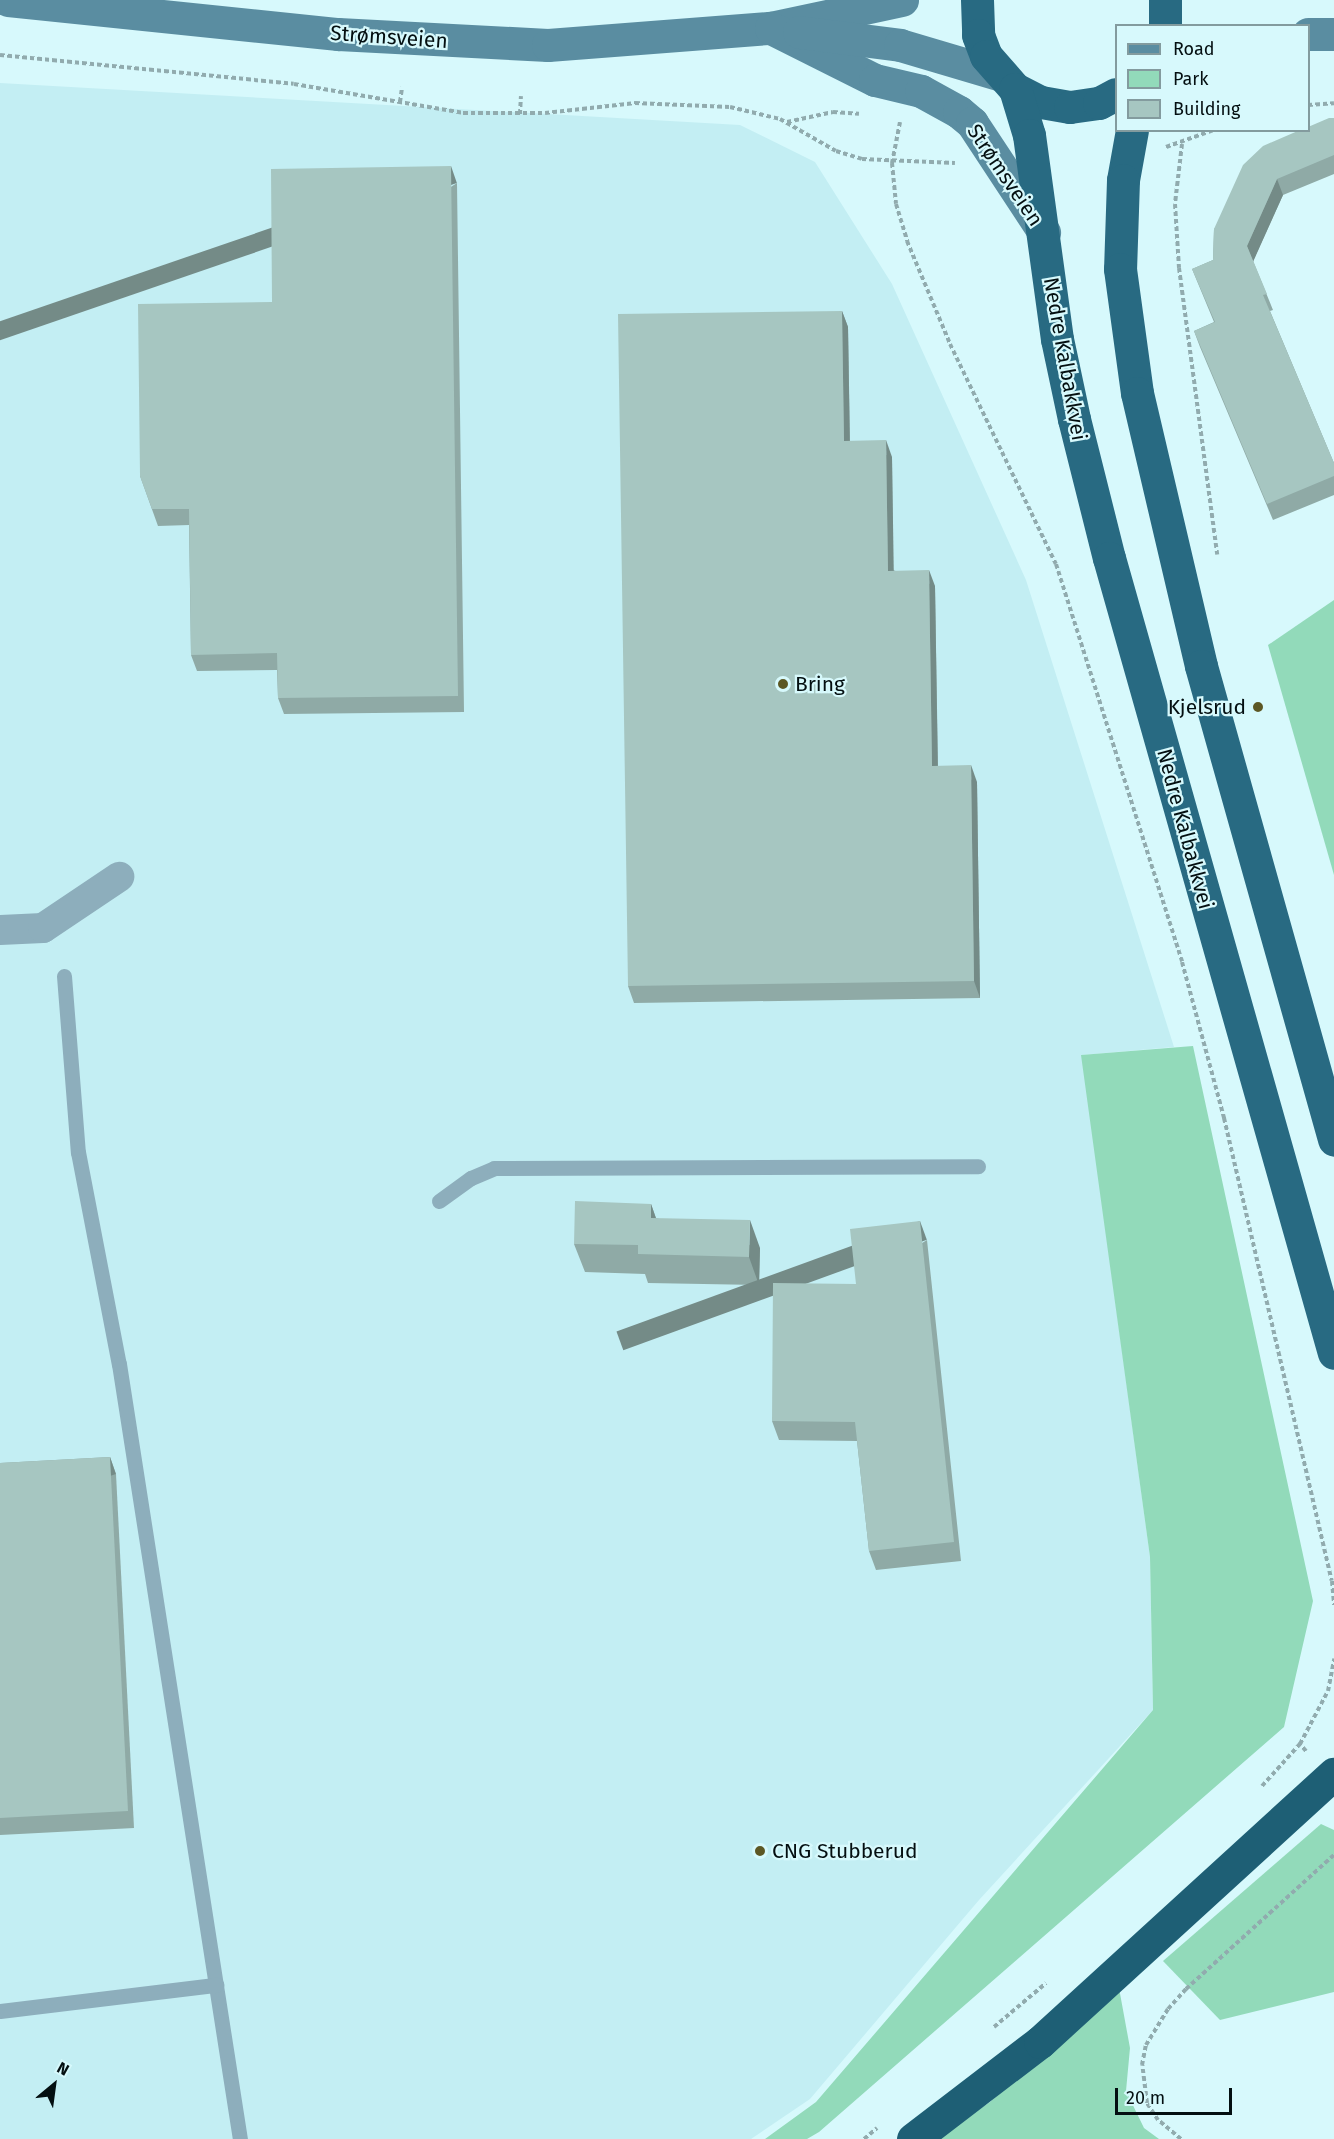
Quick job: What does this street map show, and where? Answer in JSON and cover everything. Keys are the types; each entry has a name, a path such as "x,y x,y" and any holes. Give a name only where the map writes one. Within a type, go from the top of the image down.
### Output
{"highway":[{"name":"Nedre Kalbakkvei","path":"976,0 978,35 1007,82 1029,135 1060,351 1109,558 1334,1353"},
{"path":"1165,0 1165,24"},
{"path":"1007,82 1041,102 1070,107 1099,103 1115,95"},
{"path":"1132,132 1123,180 1120,269 1137,393 1201,666 1334,1140"},
{"path":"913,2139 1040,2042 1323,1766"}],"main road":[{"name":"Strømsveien","path":"8,0 338,34 465,43 592,44 771,28 902,0"},
{"name":"Strømsveien","path":"771,28 900,45 1007,82"},
{"name":"Strømsveien","path":"771,28 875,80 921,91 959,112 972,123 1044,232"},
{"path":"1310,34 1334,34"}],"street":[{"path":"0,930 43,928 119,877"}],"lane":[{"path":"64,976 78,1152 118,1364 240,2139"},
{"path":"439,1200 471,1178 494,1168 978,1166"},
{"path":"0,2012 216,1985"}],"path":[{"path":"0,55 294,84 463,113 520,114 634,103 730,107 762,111 836,151 892,163 958,163"},
{"path":"400,102 402,87"},
{"path":"520,96 520,114"},
{"path":"1310,105 1334,103"},
{"path":"786,122 833,112 865,114"},
{"path":"903,115 892,163 896,204 920,278 1056,564 1105,709 1224,1118 1332,1581 1334,1605"},
{"path":"1165,148 1182,144 1209,132"},
{"path":"1182,144 1175,204 1179,268 1217,554"},
{"path":"1257,1792 1300,1744 1328,1690 1334,1659"},
{"path":"1300,1744 1323,1766"},
{"path":"1181,2139 1158,2120 1147,2103 1142,2086 1146,2045 1168,2008 1185,1989 1334,1855"},
{"path":"988,2032 1051,1979"},
{"path":"864,2139 882,2124"}],"shaded area":[{"path":"0,83 740,125 815,162 892,284 1026,580 1174,1047 1082,1055 1150,1557 1153,1710 979,1900 810,2099 751,2139 0,2139"}],"green space":[{"path":"1334,600 1334,875 1268,645"},
{"path":"1193,1046 1313,1601 1284,1727 819,2132 807,2139 765,2139 816,2102 1153,1710 1150,1557 1081,1055"},
{"path":"1321,1824 1334,1830 1334,1992 1220,2020 1163,1961"},
{"path":"1119,1988 1130,2048 1126,2091 1144,2128 1159,2139 935,2139 990,2102"}],"building":[{"path":"1334,118 1334,155 1277,179 1247,246 1267,294 1263,295 1334,463 1334,476 1267,504 1194,331 1215,322 1192,269 1213,260 1214,229 1243,165 1263,146 1295,132 1310,132 1310,126"},
{"path":"451,166 458,696 278,698 277,653 191,655 189,509 152,509 140,476 138,304 272,302 271,169"},
{"name":"Bring","path":"842,311 844,441 886,440 888,571 929,570 932,766 971,765 974,981 628,986 618,314"},
{"path":"575,1201 651,1204 651,1218 750,1220 749,1257 638,1254 638,1245 574,1244"},
{"path":"920,1221 954,1542 869,1551 855,1422 772,1421 773,1283 856,1284 850,1229"},
{"path":"110,1457 128,1811 0,1818 0,1463"}],"place":[{"name":"Bring","path":"783,684"},
{"name":"Kjelsrud","path":"1258,707"},
{"name":"CNG Stubberud","path":"760,1851"}]}
